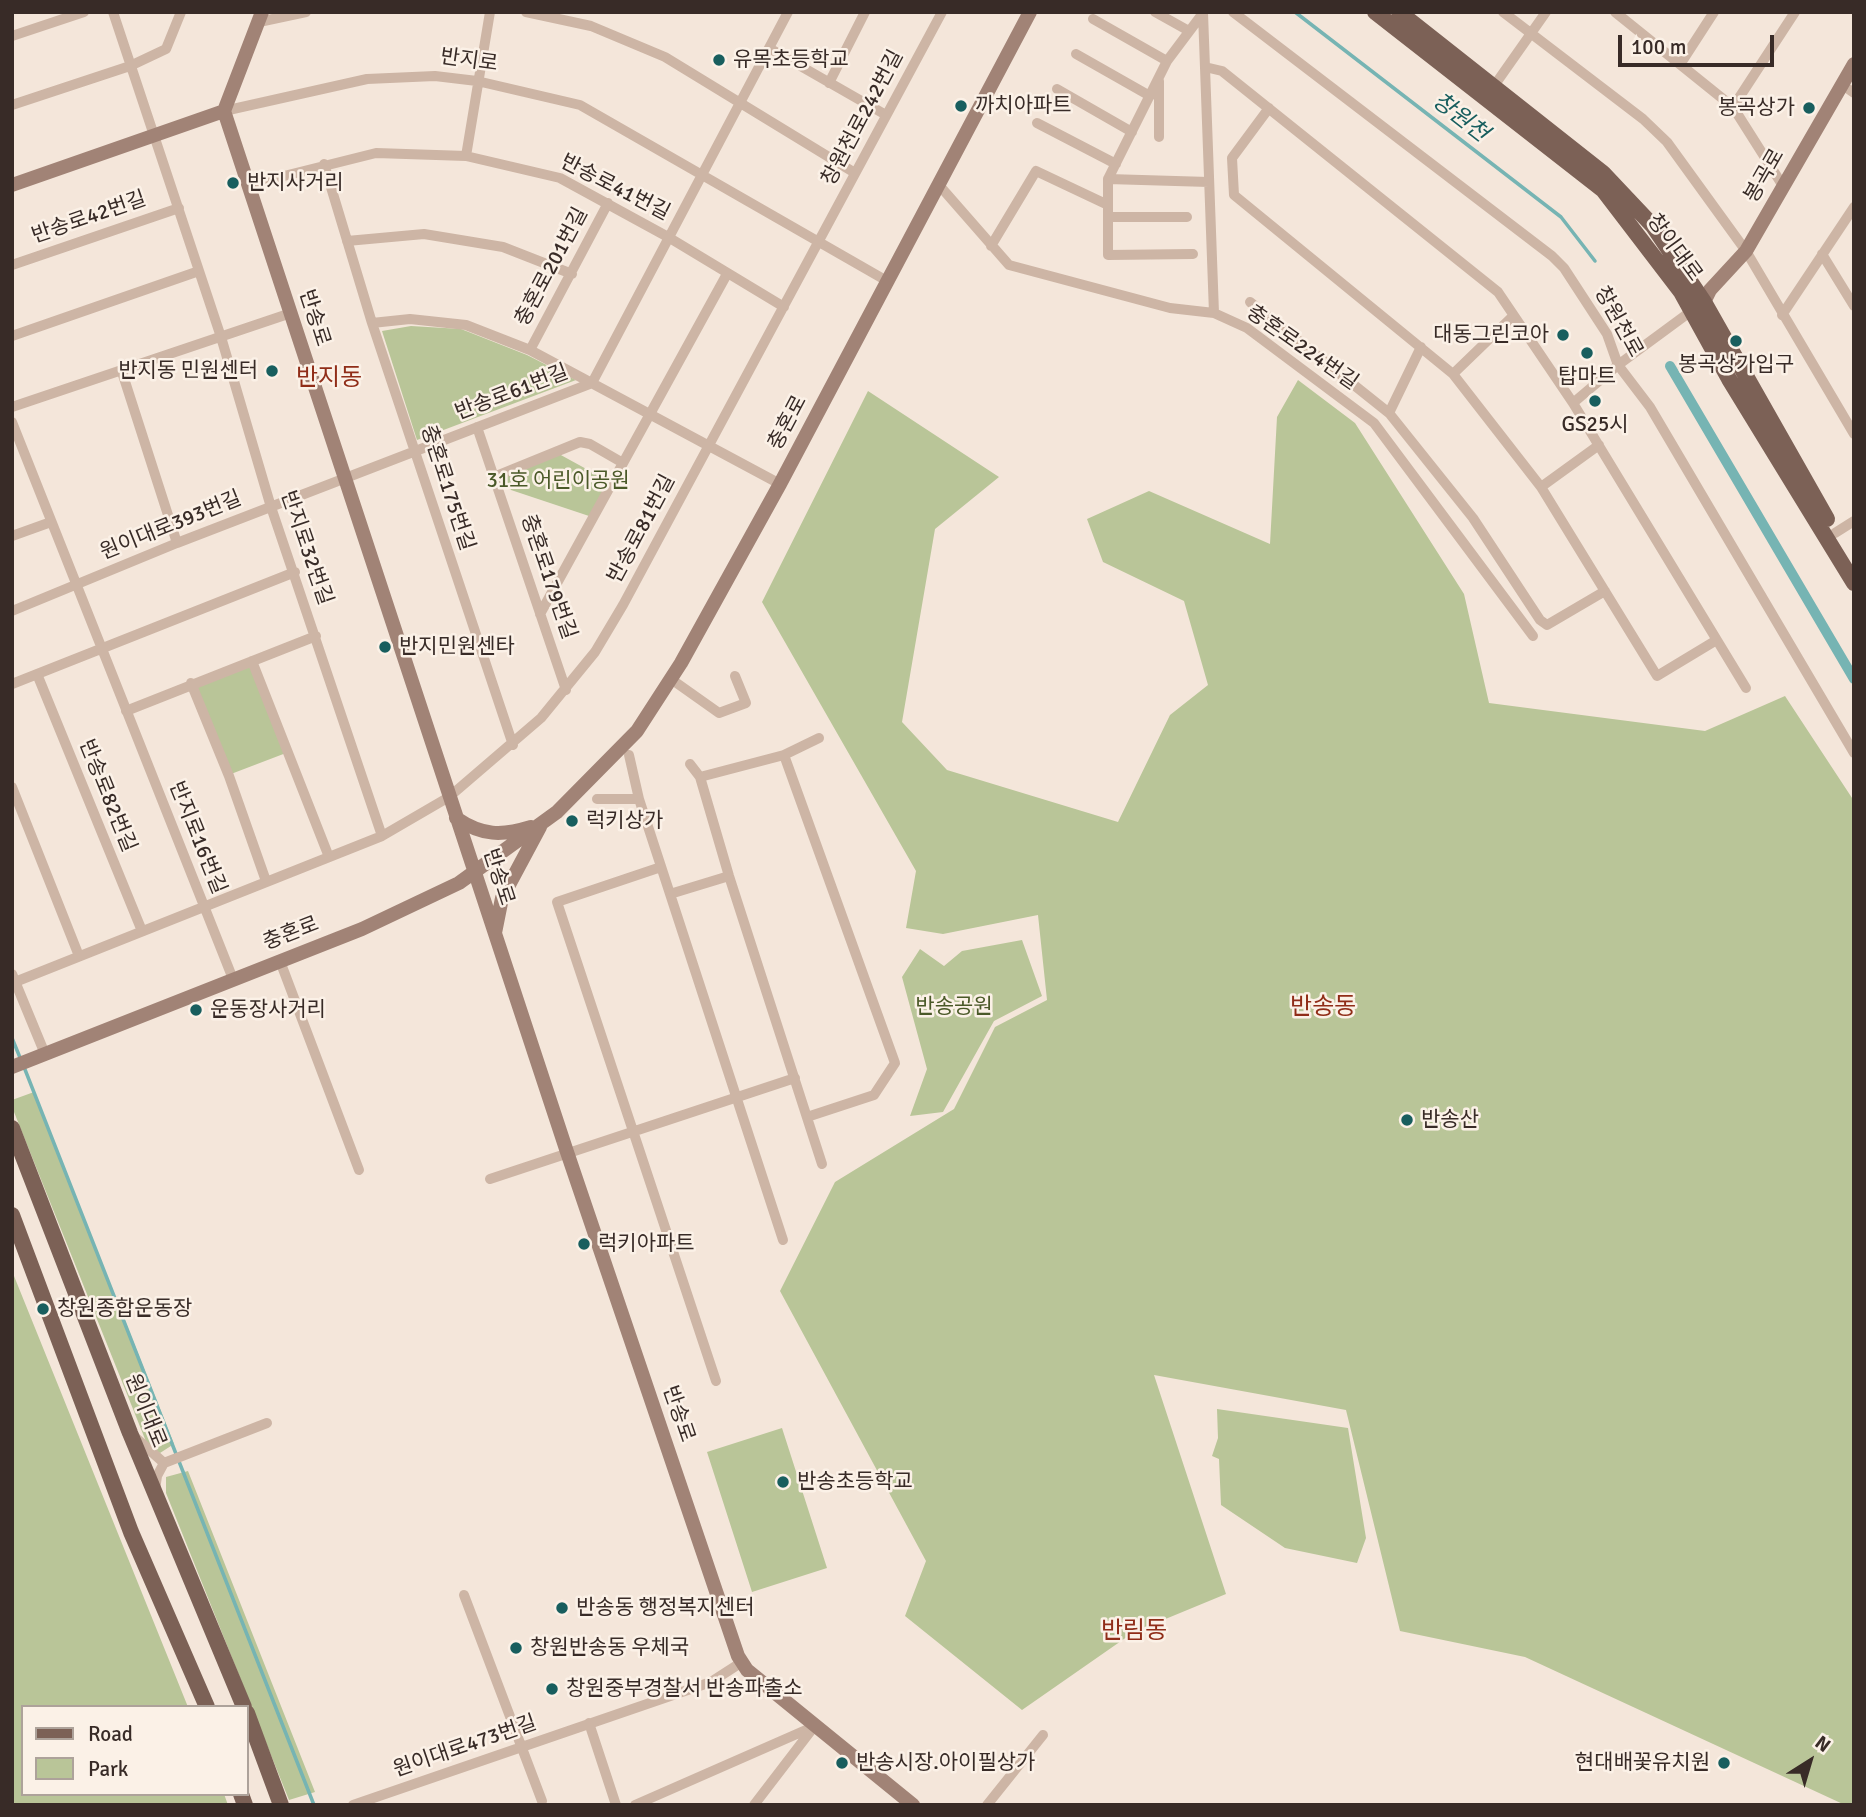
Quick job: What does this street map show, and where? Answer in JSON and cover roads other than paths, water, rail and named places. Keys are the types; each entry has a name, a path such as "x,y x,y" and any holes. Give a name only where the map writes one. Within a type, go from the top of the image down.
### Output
{"main road":[{"name":"창이대로","path":"1375,12 1603,190 1698,306 1729,379 1854,583"},
{"name":"창이대로","path":"1399,12 1603,173 1653,226 1698,306 1854,563"},
{"name":"원이대로","path":"12,1128 130,1433 243,1705"},
{"path":"12,1215 131,1532 206,1705"},
{"path":"248,1716 281,1805"}],"street":[{"path":"12,36 84,12"},
{"name":"반지로32번길","path":"113,12 200,271 271,507 382,836"},
{"path":"12,105 130,66 166,49 181,12"},
{"path":"224,111 260,17 306,12"},
{"path":"466,156 490,12"},
{"path":"526,12 591,26 665,57 855,173"},
{"name":"반송로61번길","path":"344,479 592,383 788,12"},
{"path":"829,82 865,12"},
{"name":"창원천로242번길","path":"819,241 942,12"},
{"name":"충혼로","path":"12,1067 362,929 475,873 557,812 637,731 671,678 780,484 1030,12"},
{"path":"1156,12 1189,31"},
{"path":"1192,254 1108,255 1108,179 1167,61 1203,12"},
{"path":"1203,12 1214,313"},
{"name":"창원천로","path":"1233,12 1552,256 1564,268 1607,334 1621,362 1854,753"},
{"path":"1503,12 1643,118 1667,142 1746,251 1854,434"},
{"path":"1494,86 1546,12"},
{"path":"1615,12 1629,17 1733,107 1783,186"},
{"path":"1681,62 1714,12"},
{"path":"1733,107 1795,12"},
{"path":"1093,19 1167,61"},
{"path":"769,48 886,115"},
{"path":"1076,54 1150,96"},
{"name":"봉곡로","path":"1698,306 1746,251 1854,64"},
{"path":"1205,67 1222,71 1498,292 1512,317 1573,403 1715,641 1746,688"},
{"name":"반지로","path":"12,185 224,111 367,79 435,76 477,81 580,105 887,281"},
{"path":"1158,137 1159,77"},
{"path":"1841,84 1854,93"},
{"path":"1057,89 1132,132"},
{"path":"1269,108 1232,158 1234,195 1453,373 1541,487 1657,676 1715,641"},
{"name":"반송로","path":"224,111 567,1152 742,1662 814,1726 913,1805"},
{"path":"1037,123 1116,164"},
{"name":"반송로41번길","path":"248,185 376,153 466,156 560,178 668,237 784,307"},
{"name":"충혼로175번길","path":"324,164 372,323 513,745"},
{"path":"992,246 1036,171 1108,205"},
{"path":"1108,179 1209,182"},
{"name":"충혼로224번길","path":"939,185 1009,265 1170,308 1214,313 1247,328 1374,423 1533,636"},
{"name":"충혼로201번길","path":"530,350 608,203"},
{"path":"1782,315 1854,207"},
{"name":"반송로42번길","path":"12,265 179,208"},
{"path":"1108,217 1187,217"},
{"path":"347,241 424,234 503,247 572,274"},
{"name":"반송로81번길","path":"449,797 513,745 566,690 595,652 623,606 819,241"},
{"path":"1822,254 1854,306"},
{"path":"12,337 200,271"},
{"path":"540,614 727,274"},
{"path":"1250,302 1389,413 1473,518 1540,620 1547,625 1605,591"},
{"path":"1573,403 1621,362 1698,306"},
{"path":"12,407 291,313"},
{"path":"1453,373 1512,317"},
{"name":"충혼로201번길","path":"372,323 410,319 466,325 530,350 780,484"},
{"path":"1389,413 1420,347"},
{"path":"122,372 177,543"},
{"name":"반지로16번길","path":"12,422 233,979"},
{"name":"충혼로179번길","path":"477,426 566,690"},
{"path":"494,477 580,442 590,444 623,463"},
{"path":"1541,487 1599,445"},
{"name":"원이대로393번길","path":"12,611 177,543 344,479"},
{"path":"1835,533 1854,521"},
{"path":"12,536 51,522"},
{"path":"12,684 295,572"},
{"path":"126,711 191,683 316,636"},
{"path":"253,661 329,857"},
{"name":"반송로82번길","path":"37,674 142,932"},
{"path":"671,678 719,713 746,704 735,676"},
{"path":"191,683 229,776 267,881"},
{"path":"700,777 784,755 819,738"},
{"path":"629,755 639,799 783,1240"},
{"path":"784,755 895,1063 874,1095 807,1117"},
{"path":"690,764 700,777 729,876 822,1164"},
{"path":"12,787 79,956"},
{"path":"42,1055 14,978 142,932 382,836 449,797"},
{"path":"597,799 639,799"},
{"name":"충혼로","path":"456,818 479,831 503,835 542,823"},
{"name":"충혼로","path":"495,934 502,898 542,823"},
{"path":"662,867 558,902 716,1381"},
{"path":"670,894 729,876"},
{"path":"280,961 359,1170"},
{"path":"490,1179 795,1078"},
{"path":"155,1490 157,1476 164,1463 267,1423"},
{"path":"130,1433 164,1463"},
{"path":"464,1595 542,1801"},
{"name":"원이대로473번길","path":"353,1805 711,1682 742,1662"},
{"path":"589,1723 616,1805"},
{"path":"635,1805 814,1726"},
{"path":"754,1805 814,1726"},
{"path":"987,1805 1044,1735"}],"waterway":[{"name":"창원천","path":"1295,12 1561,217 1595,261"},
{"path":"1670,366 1854,679"},
{"path":"12,1038 21,1060"},
{"path":"24,1067 314,1805"}],"place":[{"name":"유목초등학교","path":"719,60"},
{"name":"까치아파트","path":"961,106"},
{"name":"봉곡상가","path":"1809,108"},
{"name":"반지사거리","path":"233,183"},
{"name":"대동그린코아","path":"1563,335"},
{"name":"봉곡상가입구","path":"1736,341"},
{"name":"탑마트","path":"1587,353"},
{"name":"반지동 민원센터","path":"272,371"},
{"name":"GS25시","path":"1595,401"},
{"name":"반지민원센타","path":"385,647"},
{"name":"럭키상가","path":"572,821"},
{"name":"운동장사거리","path":"196,1010"},
{"name":"반송산","path":"1407,1120"},
{"name":"럭키아파트","path":"584,1244"},
{"name":"창원종합운동장","path":"43,1309"},
{"name":"반송초등학교","path":"783,1482"},
{"name":"반송동 행정복지센터","path":"562,1608"},
{"name":"창원반송동 우체국","path":"516,1648"},
{"name":"창원중부경찰서 반송파출소","path":"552,1689"},
{"name":"반송시장.아이필상가","path":"842,1763"},
{"name":"현대배꽃유치원","path":"1724,1763"}],"district":[{"name":"반지동","path":"329,379"},
{"name":"반송동","path":"1323,1008"},
{"name":"반림동","path":"1134,1632"}],"park label":[{"name":"31호 어린이공원","path":"558,481"},
{"name":"반송공원","path":"954,1007"}]}
